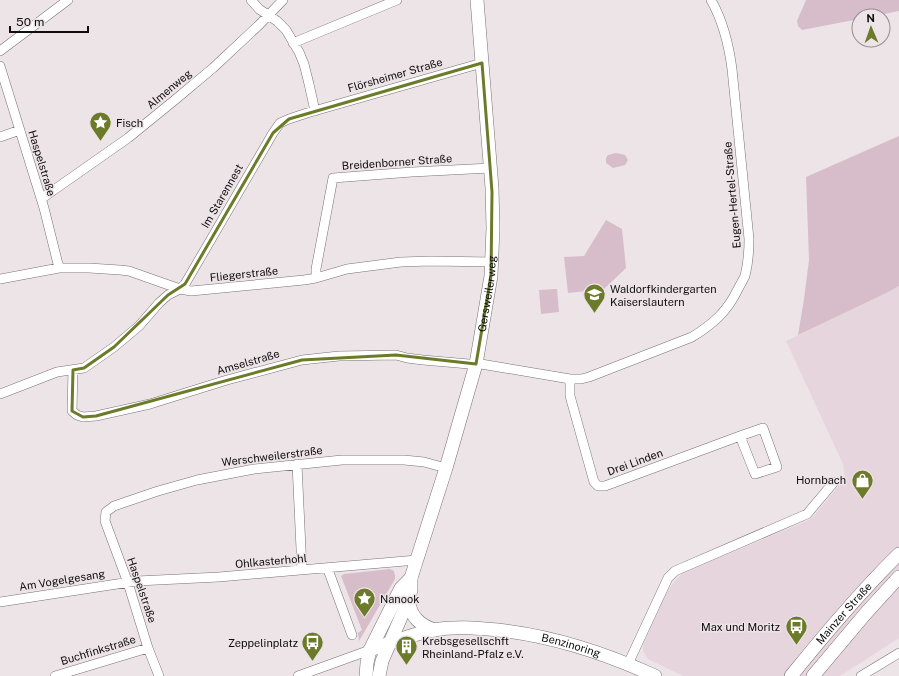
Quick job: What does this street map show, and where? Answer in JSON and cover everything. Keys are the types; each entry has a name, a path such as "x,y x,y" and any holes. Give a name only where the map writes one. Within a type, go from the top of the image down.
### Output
{"street":[{"path":"0,51 68,0"},
{"path":"251,0 259,9 277,21 286,30 299,52 310,84 315,111"},
{"name":"Almenweg","path":"41,199 128,138 176,99 269,16 283,0"},
{"path":"293,43 396,0"},
{"name":"Gersweilerweg","path":"379,676 382,662 408,601 411,590 411,578 416,560 446,468 476,364 491,276 493,262 493,228 491,168 477,0"},
{"name":"Eugen-Hertel-Straße","path":"476,364 570,379 581,379 692,337 719,318 733,300 745,276 750,239 728,43 711,0"},
{"name":"Flörsheimer Straße","path":"315,111 482,63"},
{"name":"Haspelstraße","path":"0,66 41,199 59,268"},
{"name":"Im Starennest","path":"0,394 57,372 84,368 114,347 139,326 159,303 168,295 180,289 187,281 272,133 280,124 289,119 315,111"},
{"path":"0,137 20,130"},
{"name":"Breidenborner Straße","path":"316,278 333,178 491,168"},
{"name":"Fliegerstraße","path":"0,279 59,268 120,270 146,276 180,289 191,291 304,280 347,269 376,264 431,261 493,262"},
{"name":"Amselstraße","path":"73,370 72,411 83,417 96,416 150,404 234,378 302,360 339,356 396,355 423,360 476,364"},
{"name":"Drei Linden","path":"570,379 570,396 594,482 598,486 605,486 740,436 763,428 778,467 755,474 740,436"},
{"name":"Werschweilerstraße","path":"106,512 114,506 158,491 197,480 254,469 342,460 404,460 424,462 446,468"},
{"path":"297,464 302,570"},
{"path":"628,664 668,578 675,571 807,514 834,482"},
{"name":"Haspelstraße","path":"106,512 105,521 128,583 148,648 159,676"},
{"name":"Mainzer Straße","path":"791,676 839,618 899,554"},
{"name":"Ohlkasterhohl","path":"128,583 219,577 416,560"},
{"path":"327,568 352,635"},
{"name":"Mainzer Straße","path":"814,676 866,613 899,577"},
{"name":"Gersweilerweg","path":"366,676 370,650 401,588 411,578"},
{"name":"Am Vogelgesang","path":"0,602 128,583"},
{"path":"408,601 417,620 423,626 434,630"},
{"name":"Benzinoring","path":"298,676 412,636 434,630 451,628 488,629 547,637 585,648 655,676"},
{"name":"Buchfinkstraße","path":"55,676 148,648"},
{"path":"861,676 899,653"}],"highlighted area":[{"path":"482,63 492,192 491,276 476,364 396,355 302,360 96,416 83,417 72,411 73,370 84,368 114,347 168,295 185,284 273,133 289,119"}],"shaded area":[{"path":"806,0 899,0 899,11 891,13 891,8 851,8 851,21 802,30 798,26 797,21"},
{"path":"899,136 899,286 798,335 809,260 806,177"},
{"path":"616,153 625,155 628,160 625,165 613,168 606,163 606,158 608,155"},
{"path":"606,220 622,229 626,268 604,289 568,293 564,257 584,256"},
{"path":"899,286 899,638 840,676 683,676 648,659 643,651 643,645 666,594 682,573 807,521 813,517 845,478 843,464 786,341"},
{"path":"557,289 559,312 541,314 539,290"},
{"path":"390,569 394,571 395,579 359,641 358,633 362,630 341,576 344,574"}],"place":[{"name":"Fisch","path":"101,142"},
{"name":"Waldorfkindergarten Kaiserslautern","path":"594,314"},
{"name":"Hornbach","path":"862,500"},
{"name":"Nanook","path":"365,618"},
{"name":"Max und Moritz","path":"796,646"},
{"name":"Zeppelinplatz","path":"313,662"},
{"name":"Krebsgesellschft Rheinland-Pfalz e.V.","path":"406,666"}]}
